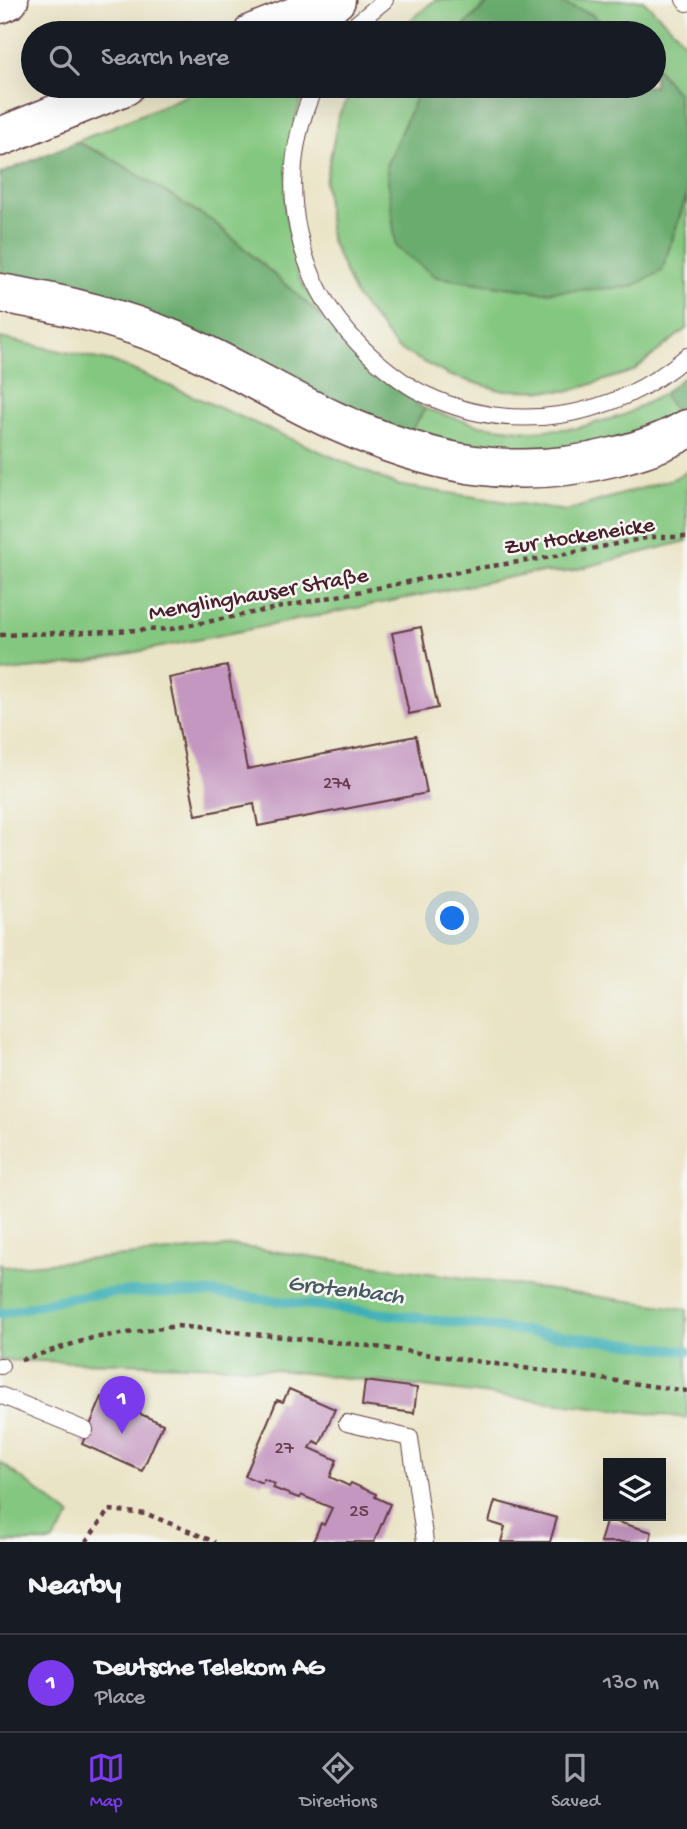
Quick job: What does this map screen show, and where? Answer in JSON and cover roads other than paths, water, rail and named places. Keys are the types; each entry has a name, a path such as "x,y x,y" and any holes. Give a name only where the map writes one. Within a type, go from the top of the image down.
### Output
{"highway":[{"path":"0,4 9,0"},
{"path":"283,21 336,0"},
{"path":"0,137 96,98"},
{"path":"0,293 51,301 107,316 173,340 335,421 439,459 481,467 526,470 582,465 631,453 687,429"}],"lane":[{"path":"360,21 385,0"},
{"path":"311,98 298,135 292,181 295,221 306,262 318,290 354,341 399,380 423,394 473,412 513,417 559,416 585,411 649,384 687,356"},
{"path":"0,1395 85,1430"},
{"path":"347,1423 410,1438 425,1542"}],"waterway":[{"name":"Grotenbach","path":"0,1314 62,1299 118,1292 215,1293 687,1351"}],"place":[{"name":"Deutsche Telekom AG","path":"122,1434"}]}
